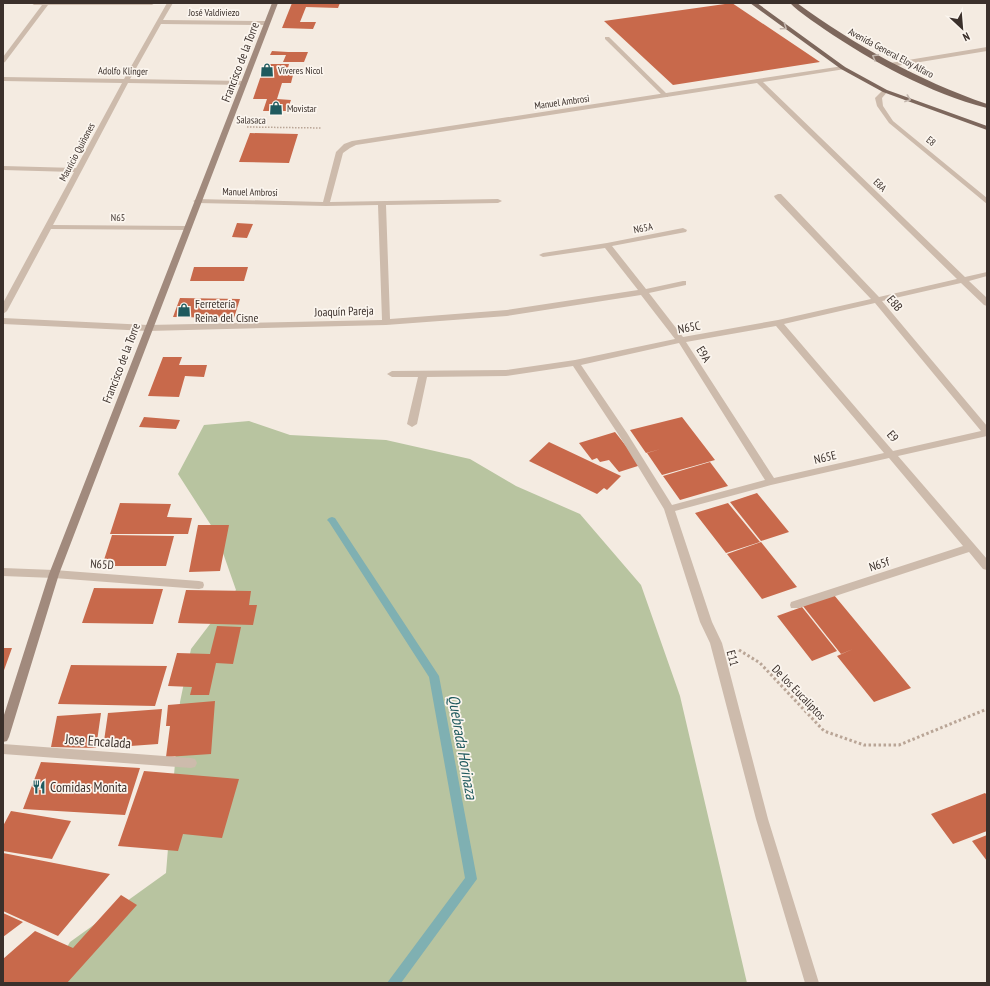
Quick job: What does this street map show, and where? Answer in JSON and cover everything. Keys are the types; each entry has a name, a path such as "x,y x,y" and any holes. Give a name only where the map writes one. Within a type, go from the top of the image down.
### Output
{"main road":[{"path":"753,3 843,68 885,91 987,128"},
{"name":"Avenida General Eloy Alfaro","path":"793,3 843,39 890,65 921,81 987,106"}],"street":[{"path":"34,3 152,3"},
{"path":"3,61 46,3"},
{"name":"Mauricio Quiñones","path":"3,311 126,81 170,3"},
{"name":"Francisco de la Torre","path":"3,737 54,574 197,201 228,127 243,84 275,3"},
{"name":"José Valdiviezo","path":"160,22 267,23"},
{"path":"607,38 666,96"},
{"path":"890,65 987,48"},
{"name":"Manuel Ambrosi","path":"326,204 340,152 355,142 759,82 843,68"},
{"name":"Adolfo Klinger","path":"3,78 243,84"},
{"name":"E8A","path":"759,82 964,279 987,303"},
{"name":"E8","path":"885,91 878,98 880,106 891,122 953,172 987,202"},
{"path":"3,168 79,170"},
{"name":"E8B","path":"778,196 876,300 987,433"},
{"name":"Manuel Ambrosi","path":"197,201 326,204 498,202"},
{"path":"382,204 386,322"},
{"name":"N65","path":"48,227 187,228"},
{"name":"N65A","path":"543,255 607,245 684,230"},
{"name":"E9A","path":"607,245 681,340 771,482"},
{"name":"N65C","path":"392,374 506,373 575,363 681,340 778,323 987,274"},
{"name":"Joaquín Pareja","path":"3,321 148,328 386,322 507,313 643,292 683,283"},
{"name":"E9","path":"778,323 987,566"},
{"name":"E11","path":"575,363 624,435 669,509 706,622 716,643 762,819 812,983"},
{"path":"412,424 423,374"},
{"name":"N65E","path":"669,509 771,482 987,433"},
{"name":"N65f","path":"795,605 971,547"},
{"name":"N65D","path":"3,572 199,584"},
{"name":"Jose Encalada","path":"3,749 191,763"}],"path":[{"name":"Salasaca","path":"228,127 320,128"},
{"name":"De los Eucaliptos","path":"716,643 737,649 760,663 824,731 864,745 898,745 987,710"}],"green space":[{"path":"249,421 290,435 386,440 470,459 516,486 580,514 641,585 680,696 747,983 46,983 70,942 166,873 180,702 191,649 236,590 216,533 178,474 204,425"}],"building":[{"path":"292,3 340,3 338,8 306,7 300,22 316,22 313,29 282,28"},
{"path":"732,3 820,62 673,85 604,21"},
{"path":"272,51 308,52 304,62 283,62 286,55 270,55"},
{"path":"265,64 289,64 286,75 293,75 291,83 282,83 277,99 291,100 287,111 263,111 267,99 253,99"},
{"path":"250,133 298,134 289,163 239,162"},
{"path":"237,223 253,224 247,238 232,237"},
{"path":"194,267 248,267 244,281 190,281"},
{"path":"180,298 240,299 234,318 173,317"},
{"path":"163,357 182,357 179,365 207,365 204,377 185,376 179,397 148,396"},
{"path":"144,417 180,420 176,429 139,427"},
{"path":"682,417 715,460 662,475 647,453 661,449 646,453 630,430"},
{"path":"615,432 641,465 619,472 609,460 600,462 597,458 592,460 579,443"},
{"path":"549,442 621,476 607,490 604,488 597,494 529,461"},
{"path":"710,462 728,486 680,500 663,476"},
{"path":"757,493 789,532 761,541 730,502"},
{"path":"120,503 171,504 167,517 192,518 188,534 110,534"},
{"path":"728,503 760,542 726,553 695,513"},
{"path":"198,525 229,525 220,571 189,572"},
{"path":"112,535 174,536 166,566 102,566"},
{"path":"761,542 797,587 762,599 727,554"},
{"path":"94,588 163,589 153,624 82,623"},
{"path":"186,590 251,591 249,605 257,605 253,625 178,623"},
{"path":"834,595 911,688 874,702 837,656 853,649 841,654 803,606"},
{"path":"802,607 837,651 812,661 777,616"},
{"path":"217,626 241,627 233,664 216,663 209,695 190,695 192,687 168,686 177,653 210,654"},
{"path":"3,648 12,648 3,673"},
{"path":"71,665 167,666 155,706 58,704"},
{"path":"215,701 211,754 166,757 170,726 166,726 168,705"},
{"path":"162,709 158,744 103,748 108,713"},
{"path":"101,713 96,748 51,747 57,716"},
{"path":"41,762 140,768 125,815 23,809"},
{"path":"144,771 239,779 222,838 183,834 178,851 118,846"},
{"path":"985,793 987,795 987,831 953,844 931,814"},
{"path":"11,811 71,821 52,859 3,851 3,826"},
{"path":"987,835 987,861 972,841"},
{"path":"3,853 110,874 58,936 3,911"},
{"path":"121,895 137,905 67,983 3,983 3,959 35,931 73,948"},
{"path":"3,913 23,922 3,937"}],"waterway":[{"name":"Quebrada Horinaza","path":"332,520 434,676 471,879 393,983"}],"place":[{"name":"Viveres Nicol","path":"267,70"},
{"name":"Movistar","path":"276,108"},
{"name":"Ferretería Reina del Cisne","path":"184,310"},
{"name":"Comidas Monita","path":"39,787"}]}
